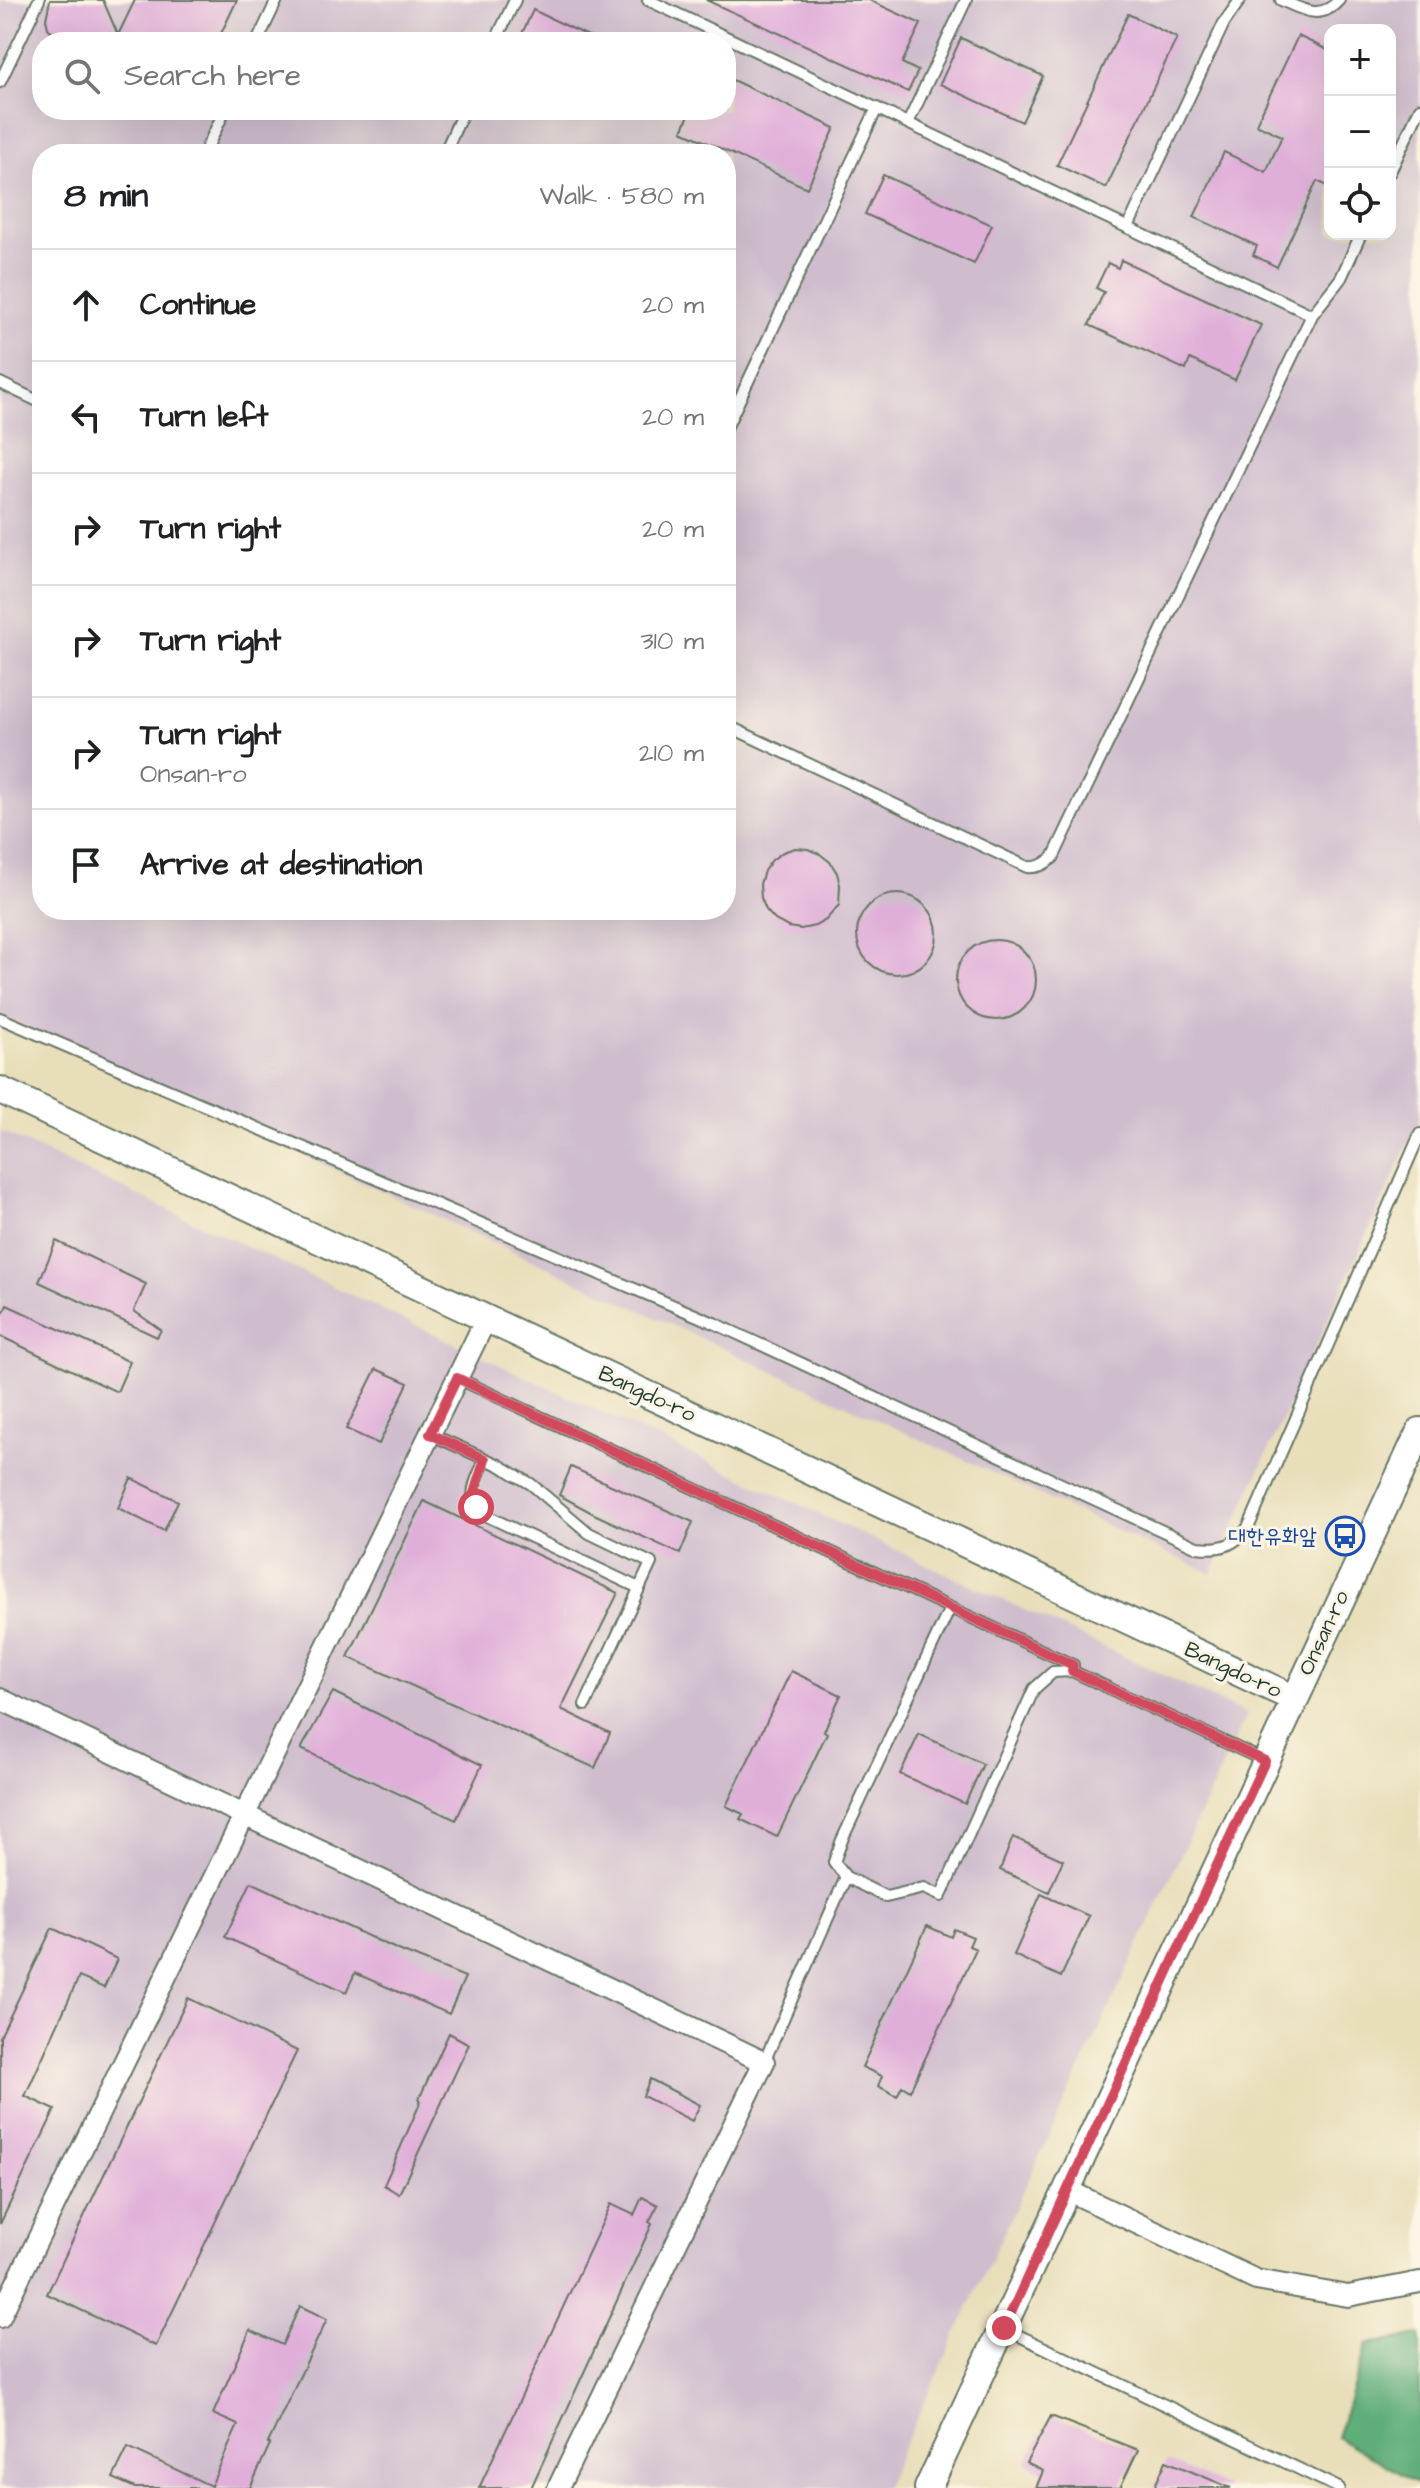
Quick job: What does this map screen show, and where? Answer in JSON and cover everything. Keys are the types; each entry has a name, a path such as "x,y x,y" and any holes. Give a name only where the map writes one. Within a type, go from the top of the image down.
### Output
{"street":[{"name":"Bangdo-ro","path":"0,1090 1293,1698"},
{"path":"0,2317 486,1319"},
{"name":"Onsan-ro","path":"928,2488 1293,1698 1420,1431"},
{"path":"0,1699 764,2062 558,2488"},
{"path":"1067,2190 1256,2280 1348,2296 1420,2282"}],"lane":[{"path":"0,82 39,0"},
{"path":"262,32 277,0"},
{"path":"500,32 515,0"},
{"path":"648,0 716,32"},
{"path":"908,123 966,0"},
{"path":"1128,227 1224,23 1240,0"},
{"path":"1281,0 1311,13 1324,12 1339,0"},
{"path":"736,42 1312,315"},
{"path":"736,407 877,108"},
{"path":"1392,168 1420,108"},
{"path":"209,144 220,120"},
{"path":"449,144 459,120"},
{"path":"736,730 1027,867 1036,868 1053,858 1312,315 1341,278 1358,240"},
{"path":"0,383 32,398"},
{"path":"0,1018 714,1323 1197,1547 1214,1549 1230,1545 1249,1526 1420,1134"},
{"path":"457,1378 1073,1665 1072,1671"},
{"path":"430,1434 531,1484 589,1533 651,1563 585,1705"},
{"path":"485,1459 473,1496 476,1507 487,1516 639,1588"},
{"path":"950,1608 834,1862 846,1877 886,1897 924,1888 941,1896 1034,1689 1053,1672 1072,1671 1265,1761"},
{"path":"764,2062 846,1877"},
{"path":"1004,2328 1339,2488"},
{"path":"1310,2488 1315,2477"}],"shaded area":[{"path":"0,0 1420,0 1420,1118 1212,1574 0,1015"},
{"path":"0,1131 1247,1714 884,2488 0,2488"}],"green space":[{"path":"1420,2335 1420,2485 1337,2437 1367,2344"}],"building":[{"path":"50,0 103,0 117,32 52,32 46,19"},
{"path":"135,0 237,0 222,32 119,32"},
{"path":"706,0 869,0 921,24 902,63 918,71 908,92"},
{"path":"533,10 580,32 523,32"},
{"path":"1128,14 1177,38 1106,188 1057,165"},
{"path":"1298,36 1324,48 1324,184 1317,181 1277,267 1253,255 1257,246 1194,217 1224,152 1266,172 1282,136 1256,124"},
{"path":"961,38 1043,76 1022,122 940,84"},
{"path":"736,82 835,128 807,188 736,156 736,144 711,144 682,131 687,120 736,120"},
{"path":"883,175 992,225 974,264 865,214"},
{"path":"1121,260 1261,325 1235,380 1190,359 1186,370 1089,325 1104,292 1096,288 1108,263 1118,268"},
{"path":"795,848 808,849 830,862 840,885 839,905 826,920 801,929 775,920 761,898 760,884 764,871 772,860"},
{"path":"897,894 912,897 925,906 934,919 937,934 934,949 925,962 912,971 897,974 882,971 869,962 860,949 857,934 860,919 869,906 882,897"},
{"path":"996,940 1011,943 1024,952 1033,965 1036,980 1033,995 1024,1008 1011,1017 996,1020 981,1017 968,1008 959,995 956,980 959,965 968,952 981,943"},
{"path":"56,1241 146,1284 134,1311 161,1330 157,1337 39,1282"},
{"path":"7,1305 130,1362 117,1392 0,1336 0,1319"},
{"path":"376,1369 408,1383 379,1444 346,1429"},
{"path":"571,1467 693,1522 680,1554 559,1495"},
{"path":"131,1478 178,1501 164,1531 118,1508"},
{"path":"424,1501 618,1593 561,1709 610,1733 595,1768 348,1657"},
{"path":"791,1671 841,1695 824,1731 827,1733 777,1837 740,1819 743,1814 726,1806"},
{"path":"333,1692 482,1765 456,1820 301,1749"},
{"path":"919,1734 983,1764 965,1804 900,1774"},
{"path":"1013,1837 1063,1860 1049,1892 1000,1870"},
{"path":"251,1882 396,1949 465,1977 449,2014 355,1973 346,1992 225,1937"},
{"path":"1041,1894 1089,1916 1061,1977 1014,1955"},
{"path":"927,1926 951,1937 954,1929 973,1937 969,1946 976,1949 910,2091 902,2086 897,2096 878,2086 882,2076 862,2067"},
{"path":"52,1928 117,1959 104,1988 79,1977 25,2096 55,2110 0,2224 0,2037"},
{"path":"188,1998 297,2051 156,2346 47,2294"},
{"path":"449,2033 469,2044 399,2194 384,2185"},
{"path":"650,2079 700,2105 692,2121 643,2096"},
{"path":"642,2197 658,2205 649,2222 652,2224 531,2488 479,2488 611,2204 634,2215"},
{"path":"300,2306 327,2319 250,2488 135,2488 113,2478 128,2447 211,2486 238,2425 213,2414 250,2330 282,2345"},
{"path":"1051,2416 1138,2450 1120,2488 1036,2488 1043,2471 1026,2463"},
{"path":"1166,2461 1231,2488 1154,2488"}],"place":[{"name":"대한유화앞","path":"1345,1536"}],"route":[{"path":"476,1507 473,1496 475,1485 485,1459 430,1434 457,1378 1073,1665 1072,1671 1265,1761 1004,2328"}]}
